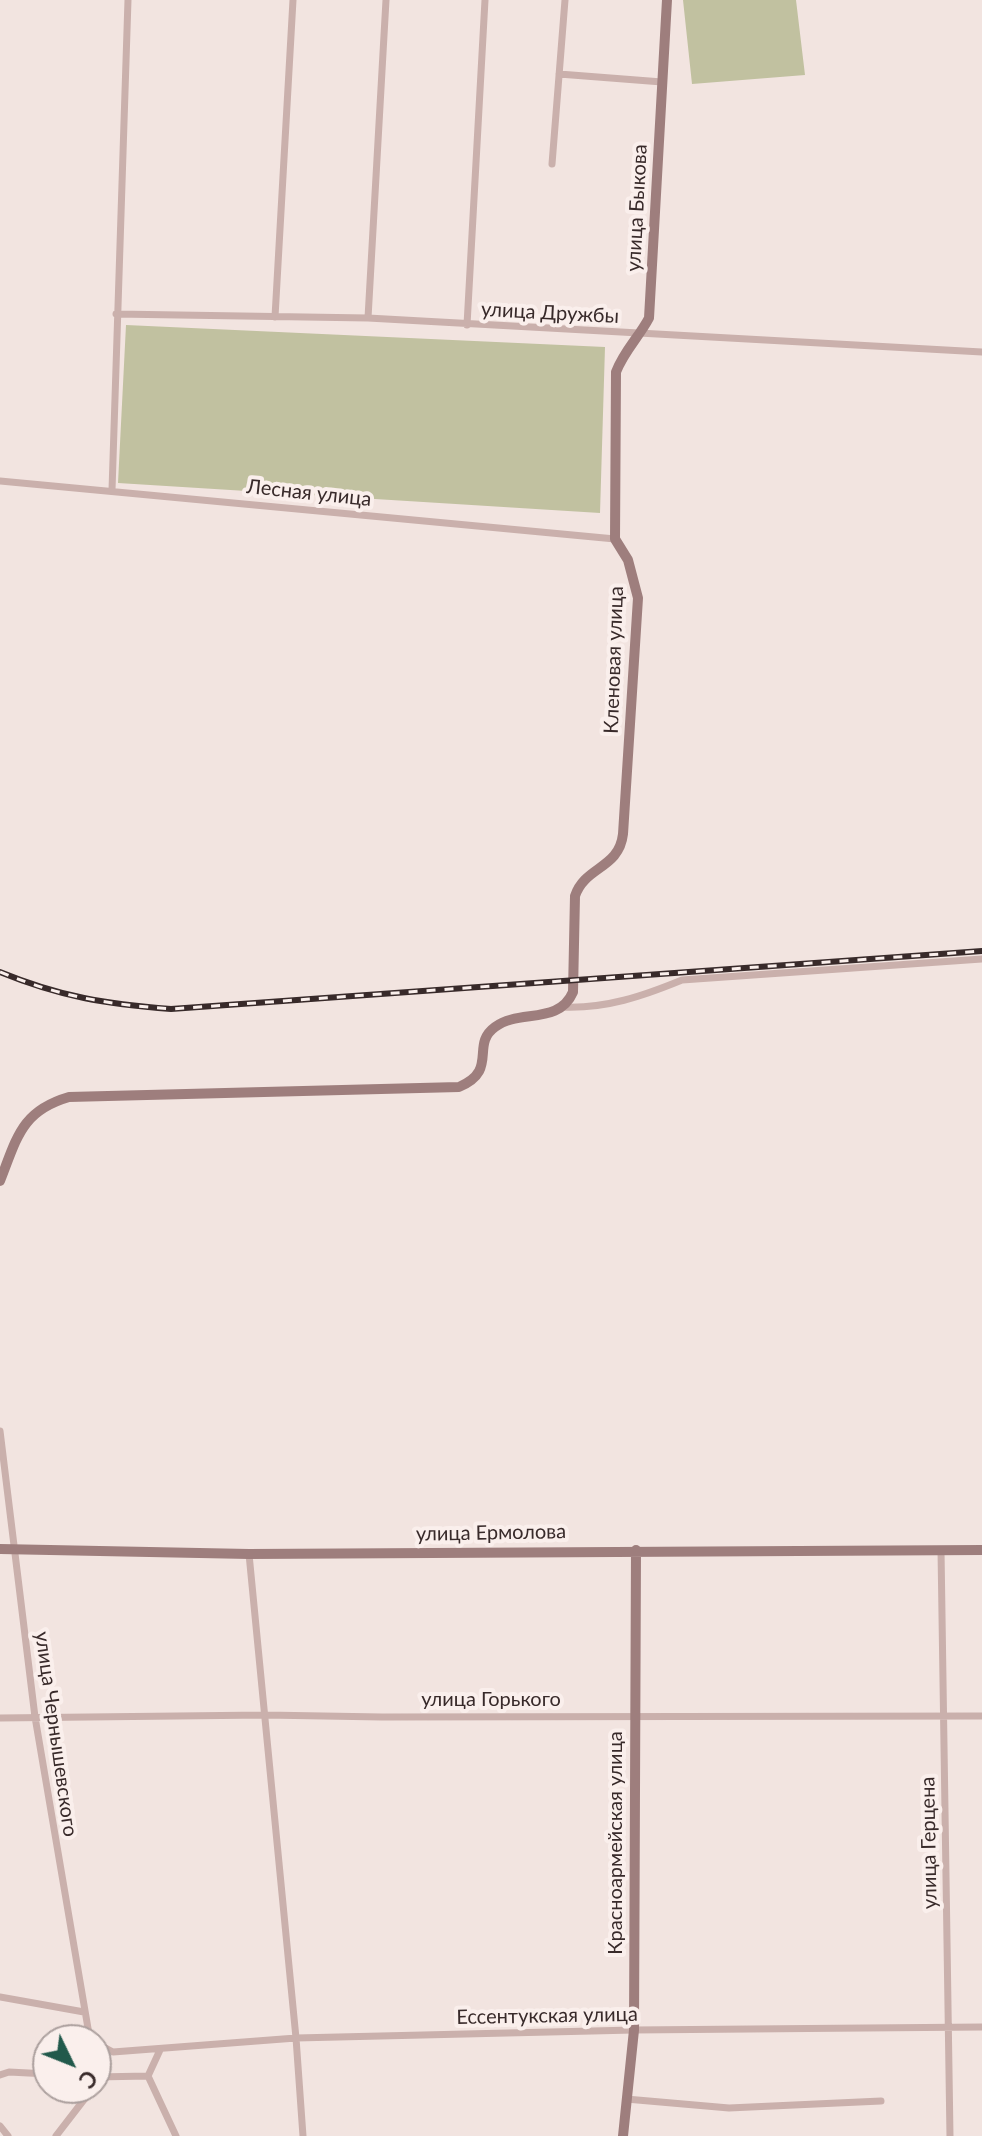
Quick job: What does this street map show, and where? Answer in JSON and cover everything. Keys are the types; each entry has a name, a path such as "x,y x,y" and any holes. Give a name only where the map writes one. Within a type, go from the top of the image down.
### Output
{"street":[{"path":"112,490 128,0"},
{"path":"275,317 293,0"},
{"path":"368,318 386,0"},
{"path":"467,325 485,0"},
{"path":"552,164 565,0"},
{"name":"улица Быкова","path":"641,333 649,318 667,0"},
{"path":"559,74 662,82"},
{"name":"улица Дружбы","path":"116,314 368,318 982,352"},
{"name":"Кленовая улица","path":"562,1007 573,992 575,896 579,884 615,858 622,847 638,598 628,560 615,539 616,372 629,347 641,333"},
{"name":"Лесная улица","path":"0,481 615,539"},
{"path":"0,1181 20,1131 40,1108 69,1097 459,1087 474,1081 482,1068 485,1038 493,1028 508,1020 545,1014 562,1007 589,1008 638,998 682,980 982,959"},
{"name":"улица Чернышевского","path":"0,1431 35,1717 87,2024"},
{"name":"улица Ермолова","path":"0,1549 249,1554 982,1550"},
{"name":"Красноармейская улица","path":"623,2136 634,2030 636,1550"},
{"name":"улица Герцена","path":"941,1550 950,2136"},
{"path":"249,1554 303,2136"},
{"name":"улица Горького","path":"0,1718 265,1715 982,1716"},
{"path":"0,1997 84,2012"},
{"name":"Ессентукская улица","path":"112,2051 296,2038 634,2030 982,2027"},
{"path":"160,2050 148,2076 176,2136"},
{"path":"0,2075 9,2072 32,2073"},
{"path":"112,2080 148,2076"},
{"path":"626,2099 717,2108 881,2101"},
{"path":"56,2136 80,2104"},
{"path":"0,2126 8,2136"}],"green space":[{"path":"683,0 796,0 805,75 692,84"},
{"path":"126,325 605,347 600,513 118,483"}],"railway":[{"path":"0,972 43,988 84,998 171,1009 982,951"}]}
